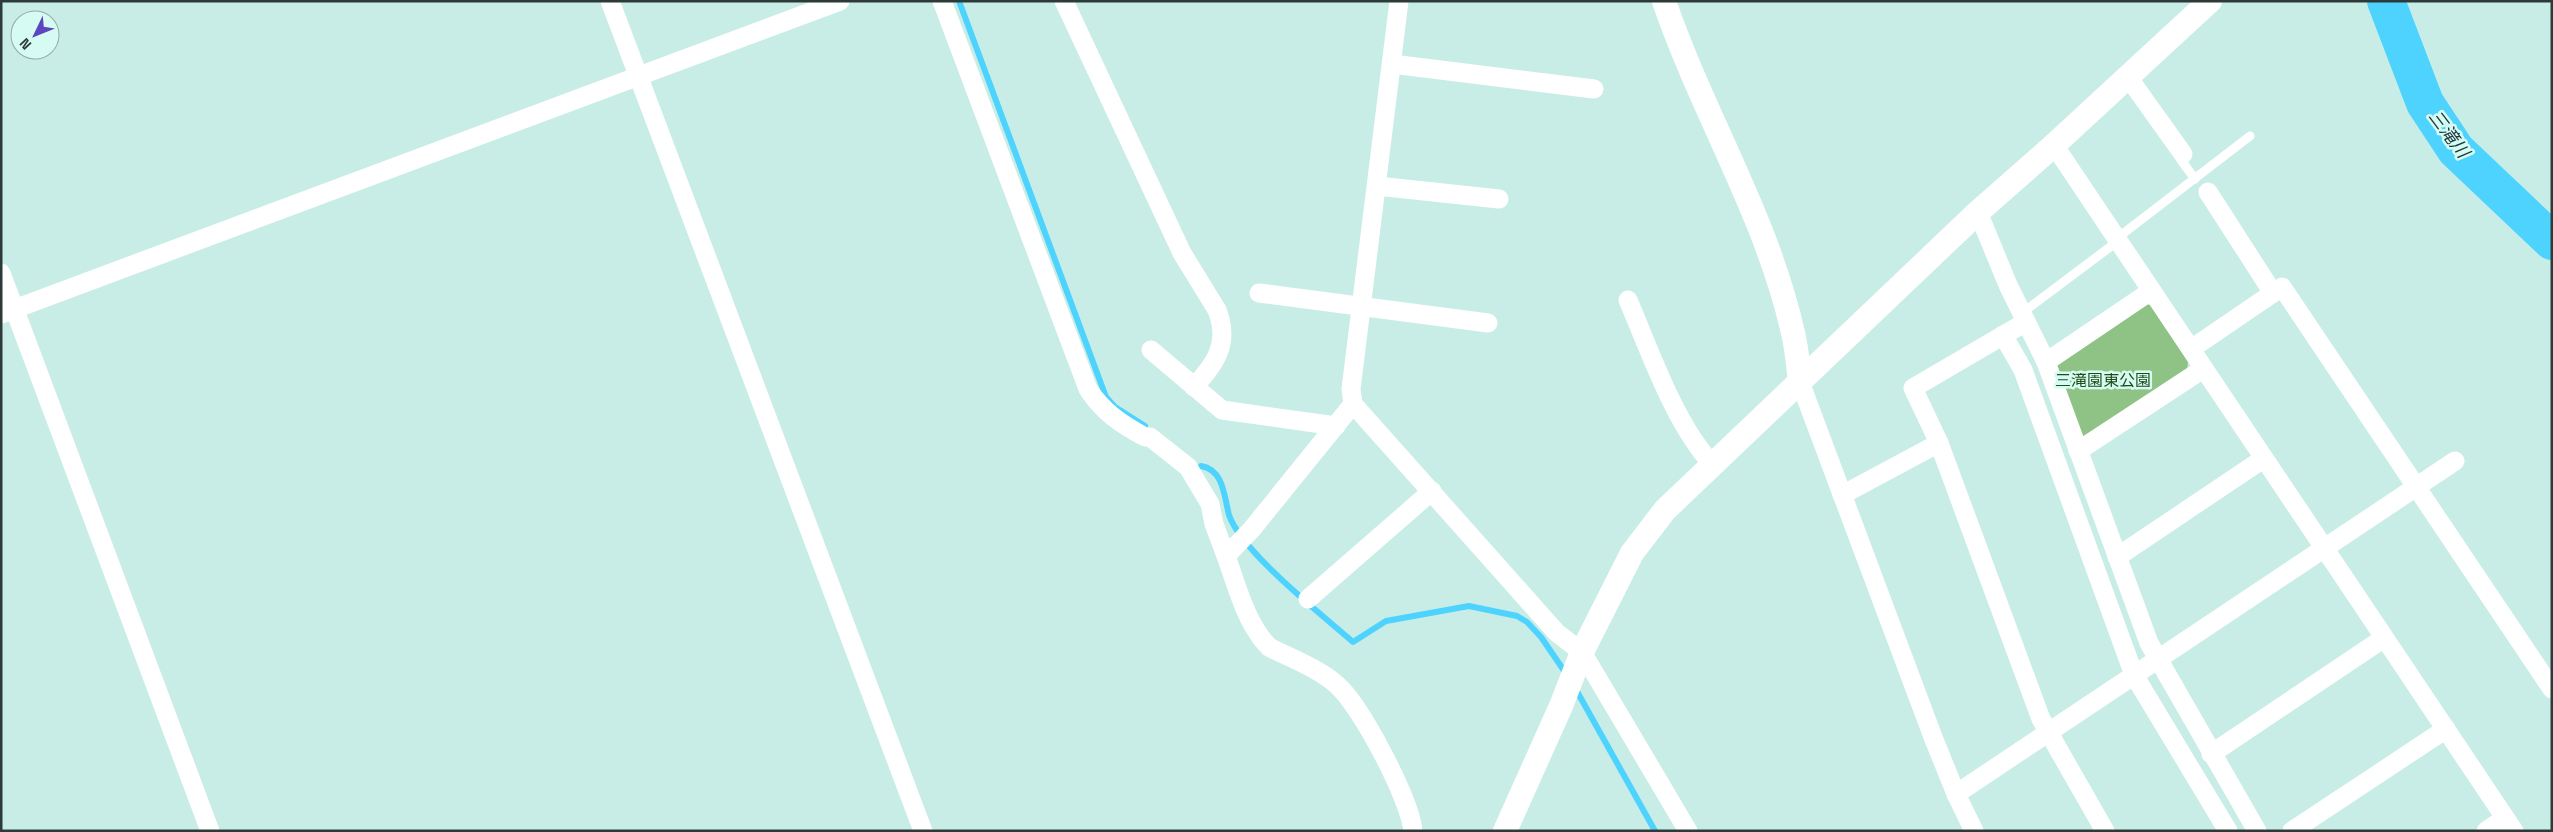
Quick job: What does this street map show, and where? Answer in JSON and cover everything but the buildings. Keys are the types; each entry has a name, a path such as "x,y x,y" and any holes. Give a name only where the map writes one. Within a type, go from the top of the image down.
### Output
{"street":[{"path":"610,1 924,831"},
{"path":"8,312 840,1"},
{"path":"942,1 1088,389 1098,405 1113,419 1145,438 1150,437 1188,467 1210,504 1214,524 1229,552 1242,601 1262,640 1269,647 1336,684 1356,707 1394,780 1412,820 1412,831"},
{"path":"1064,1 1182,253 1218,310 1223,343 1220,354 1211,368 1194,387"},
{"path":"1399,1 1351,389 1353,404 1579,658 1688,831"},
{"path":"1664,1 1756,220 1776,273 1793,334 1800,382 1956,794 1974,831"},
{"path":"1506,830 1579,658 1632,553 1666,510 1978,212 2054,145 2210,1"},
{"path":"1392,64 1594,89"},
{"path":"2128,77 2182,154"},
{"path":"2054,145 2509,824 2486,831"},
{"path":"2201,185 2274,293"},
{"path":"1377,186 1499,199"},
{"path":"1978,212 2024,318 2046,362 2157,660 2257,831"},
{"path":"1,273 8,312 210,831"},
{"path":"2191,349 2282,287 2552,688"},
{"path":"2046,362 2151,290"},
{"path":"1258,293 1488,322"},
{"path":"1628,300 1666,388 1697,448 1712,465"},
{"path":"2024,318 2003,335 1913,388 1939,443 2048,733 2106,831"},
{"path":"2003,335 2023,370 2134,675 2228,831"},
{"path":"1151,350 1222,410 1336,426"},
{"path":"2078,451 2204,369"},
{"path":"1229,552 1252,529 1353,404"},
{"path":"1842,495 1939,443"},
{"path":"2118,557 2263,459"},
{"path":"1956,794 2418,487 2454,461"},
{"path":"1308,599 1432,491"},
{"path":"2211,754 2384,638"},
{"path":"2292,831 2446,729"}],"lane":[{"path":"2024,318 2117,240 2201,185 2250,136"},
{"path":"2182,154 2181,160 2201,185"}],"green space":[{"name":"三滝園東公園","path":"2142,303 2154,306 2188,362 2187,371 2086,438 2080,434 2056,370 2057,361"}],"waterway":[{"path":"959,1 1106,397 1115,407 1145,426"},
{"name":"三滝川","path":"2386,1 2425,103 2456,150 2552,241"},
{"path":"1201,466 1209,468 1219,478 1229,515 1249,546 1284,582 1353,642 1386,621 1469,606 1517,616 1527,622 1541,637 1567,675"},
{"path":"1574,686 1655,831"}]}
